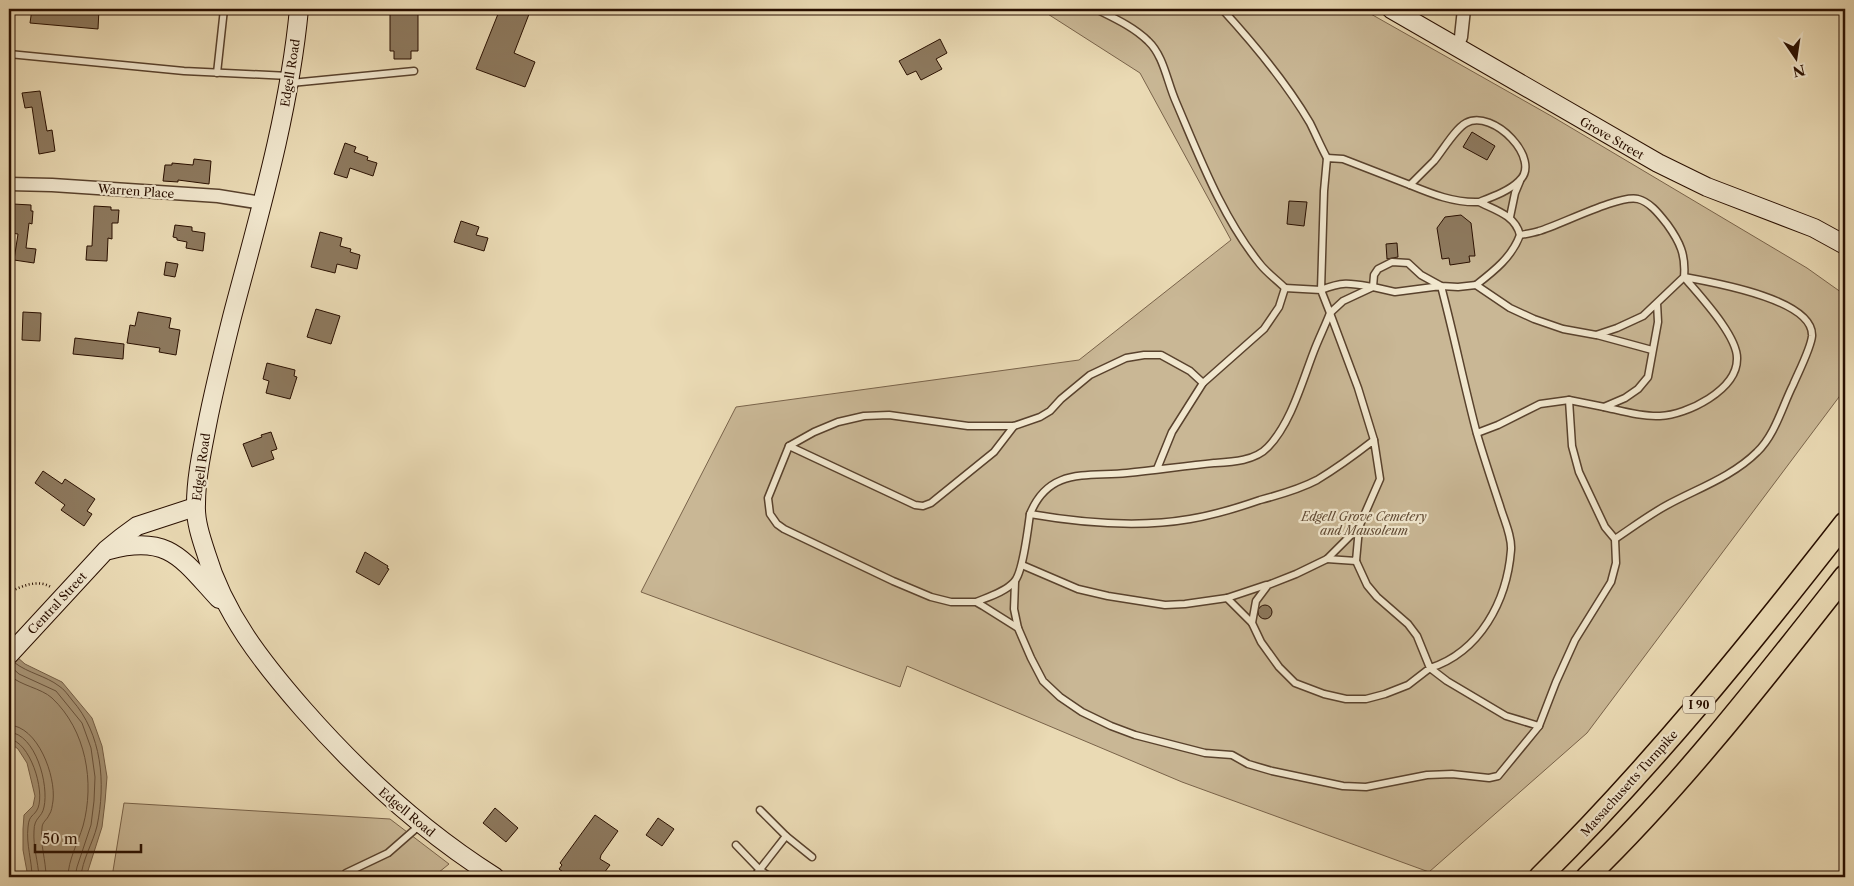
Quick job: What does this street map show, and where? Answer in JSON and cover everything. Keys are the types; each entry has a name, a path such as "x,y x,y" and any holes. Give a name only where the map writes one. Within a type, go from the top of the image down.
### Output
{"highway":[{"name":"Massachusetts Turnpike","path":"1540,877 1605,811 1693,712 1845,523"},
{"name":"I 90","path":"1587,877 1663,796 1733,716 1845,576"}],"main road":[{"name":"Edgell Road","path":"299,9 291,80 212,399 202,450 195,508 209,564 229,611 266,666 310,718 367,778 421,825 495,877"},
{"name":"Grove Street","path":"1390,9 1601,132 1674,172 1807,226 1845,244"},
{"name":"Central Street","path":"14,649 106,550 137,526 195,508"},
{"path":"106,550 121,546 148,544 170,551 190,567 229,611"}],"street":[{"path":"1456,47 1461,37 1464,9"},
{"name":"Warren Place","path":"9,184 52,185 208,196 262,203"}],"lane":[{"path":"217,73 224,9"},
{"path":"1096,9 1135,30 1149,41 1160,55 1169,87 1223,206 1238,233 1261,265 1285,288 1321,290 1337,284 1349,283 1373,286 1395,292 1441,286 1476,285 1512,252 1520,235 1518,228 1510,217 1479,202"},
{"path":"1222,9 1285,86 1309,123 1327,158 1321,290 1361,395 1374,440 1380,479 1360,527 1356,562 1367,585 1408,624 1417,636 1430,668 1447,681 1506,716 1539,726"},
{"path":"9,54 291,80 414,71"},
{"path":"1410,185 1434,161 1464,124 1482,120 1497,126 1514,140 1523,154 1525,167 1515,193 1510,217"},
{"path":"1327,158 1343,160 1448,199 1464,202 1479,202 1521,180"},
{"path":"1520,235 1539,231 1607,205 1637,198 1659,214 1669,227 1680,245 1685,261 1684,277 1644,316 1624,326 1596,335"},
{"path":"1227,598 1252,623 1261,642 1279,667 1295,683 1324,694 1346,699 1366,699 1408,685 1430,668 1445,664 1461,654 1482,633 1498,604 1507,576 1511,548 1508,530 1477,433 1441,286 1421,275 1408,263 1392,262 1378,269 1374,275 1373,286"},
{"path":"1477,433 1498,425 1540,404 1569,400 1660,416 1677,413 1699,405 1721,389 1734,373 1738,358 1734,344 1722,324 1684,277"},
{"path":"1614,539 1669,504 1736,469 1758,452 1771,435 1803,362 1812,336 1811,326 1805,318 1792,309 1762,296 1729,286 1684,277"},
{"path":"1476,285 1510,308 1534,319 1563,329 1596,335 1652,350"},
{"path":"1373,286 1344,301 1330,313 1295,401 1280,431 1268,448 1256,456 1230,462 1125,473 1082,474 1068,477 1053,484 1039,495 1030,514 1022,565 1015,582 1014,609 1018,628 1043,681 1060,697 1082,712 1135,735 1205,753 1232,755 1248,764 1272,771 1343,786 1366,787 1427,775 1452,774 1490,778 1498,776 1539,726 1575,640 1611,582 1616,563 1614,539 1605,527 1579,472 1572,446 1569,400"},
{"path":"1157,469 1172,432 1203,383 1264,329 1279,307 1285,288"},
{"path":"1604,407 1625,398 1638,389 1648,377 1658,322 1657,303"},
{"path":"1015,582 976,602 951,602 931,597 893,581 784,529 777,524 770,514 768,498 789,446 814,432 838,422 864,416 889,414 968,426 1014,426 1045,414 1090,374 1126,358 1161,355 1190,371 1203,383"},
{"path":"789,446 915,505 923,506 931,503 994,452 1014,426"},
{"path":"1030,514 1102,523 1143,524 1188,519 1218,513 1289,492 1316,480 1348,460 1374,440"},
{"path":"1022,565 1078,588 1108,596 1165,605 1185,604 1227,598 1296,574 1326,559 1360,527"},
{"path":"1326,559 1356,562"},
{"path":"1252,623 1256,601 1268,585"},
{"path":"976,602 1018,628"},
{"path":"760,810 786,836 812,857"},
{"path":"346,873 388,853 421,825"},
{"path":"754,877 786,836"},
{"path":"736,845 760,870 770,877"}],"path":[{"path":"9,592 28,584 45,583 55,589"}],"green space":[{"name":"Edgell Grove Cemetery and Mausoleum","path":"1040,9 1362,9 1553,117 1807,268 1845,295 1845,389 1587,733 1429,872 1182,782 907,666 900,687 641,592 736,407 1079,360 1231,240 1140,73"},
{"path":"124,803 390,819 449,864 433,877 112,877"}],"water":[{"path":"9,650 25,664 62,682 92,718 102,746 107,777 102,827 86,877 28,877 23,850 24,815 33,806 35,796 27,763 18,749 9,742"}],"building":[{"path":"32,9 99,9 98,29 30,23"},
{"path":"390,9 418,9 418,51 411,51 411,59 394,59 394,51 390,51"},
{"path":"500,9 531,9 514,53 535,62 525,87 476,69"},
{"path":"940,39 947,53 936,59 942,69 921,80 916,71 907,75 899,61"},
{"path":"40,91 47,131 52,130 55,151 39,154 32,107 25,108 22,93"},
{"path":"1472,132 1495,146 1487,160 1463,147"},
{"path":"345,143 356,147 354,152 368,157 367,160 377,163 373,176 350,168 347,178 334,174"},
{"path":"194,159 211,161 209,184 178,180 178,182 163,181 165,165 172,165 172,163 193,165"},
{"path":"1289,201 1307,202 1304,226 1287,224"},
{"path":"13,204 31,205 31,211 33,211 32,224 29,223 26,248 36,249 34,263 14,260 18,234 11,233"},
{"path":"94,206 111,207 111,210 119,210 118,223 112,223 112,239 108,238 107,261 86,260 87,246 92,246"},
{"path":"1461,215 1471,223 1475,256 1469,256 1470,262 1450,265 1449,258 1442,259 1437,228 1445,217"},
{"path":"461,221 479,227 476,235 488,238 484,251 454,242"},
{"path":"175,225 192,227 192,231 205,233 203,251 186,248 187,242 173,237"},
{"path":"320,232 342,238 340,246 351,249 350,252 360,255 357,269 337,264 335,273 311,267"},
{"path":"1397,243 1398,257 1387,259 1386,244"},
{"path":"166,262 178,264 175,277 164,275"},
{"path":"316,309 340,316 331,344 307,337"},
{"path":"23,312 41,313 40,341 22,340"},
{"path":"138,312 171,318 169,328 180,330 176,355 159,352 160,348 127,343 130,325 135,326"},
{"path":"75,338 124,344 123,359 73,354"},
{"path":"267,363 295,370 294,376 297,377 290,399 266,393 269,381 263,379"},
{"path":"271,432 277,449 271,451 274,459 252,467 243,444"},
{"path":"43,471 62,484 65,479 95,499 87,511 92,514 84,526 61,510 65,505 35,483"},
{"path":"365,552 388,566 387,568 389,569 379,585 356,572"},
{"path":"1262,605 1268,605 1272,612 1268,619 1262,619 1258,615 1258,609"},
{"path":"495,808 518,828 506,842 483,823"},
{"path":"595,815 618,831 600,859 610,865 601,877 560,877 563,872 559,869 562,865 560,863"},
{"path":"658,818 674,829 662,846 646,835"}]}
